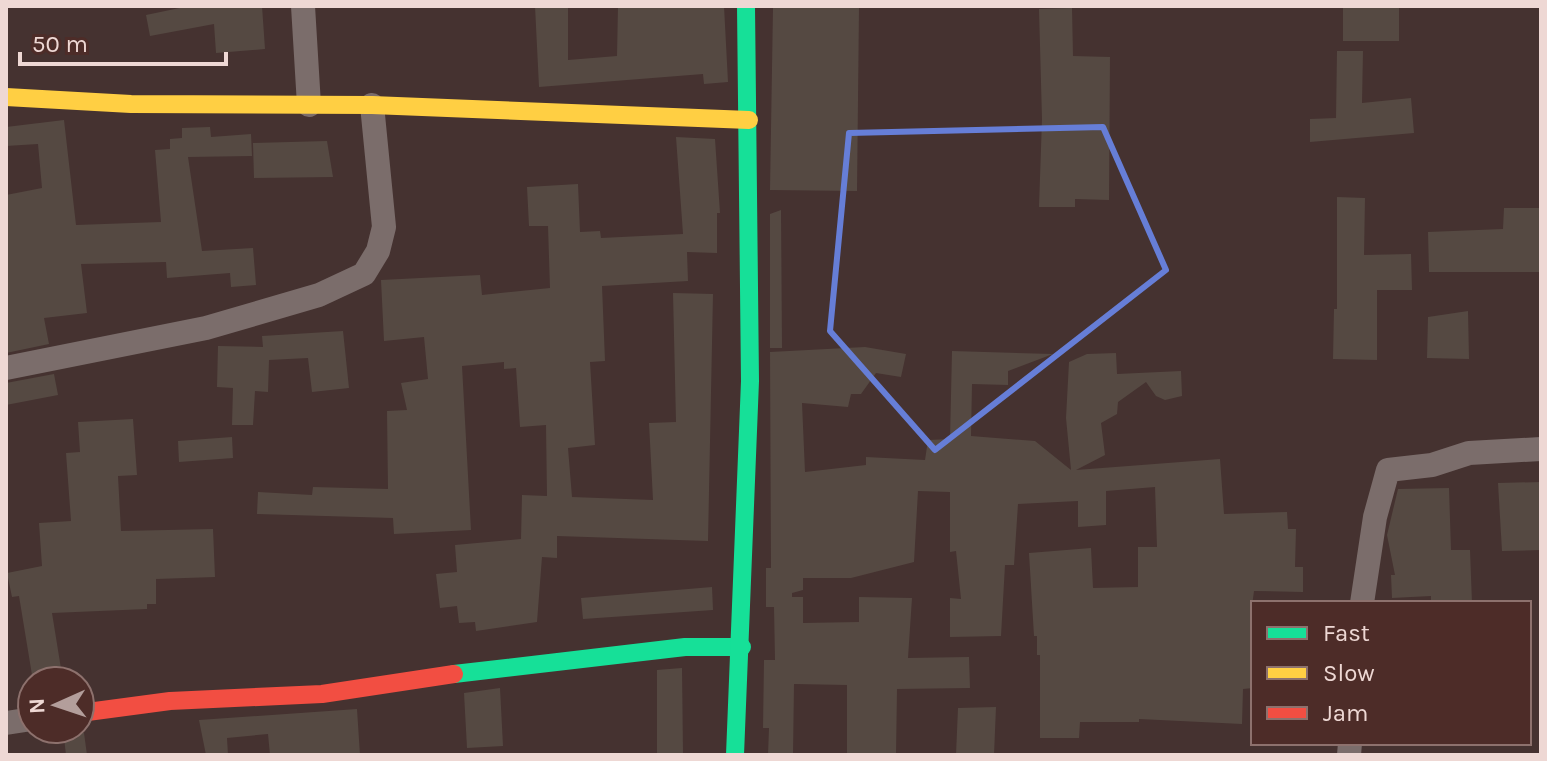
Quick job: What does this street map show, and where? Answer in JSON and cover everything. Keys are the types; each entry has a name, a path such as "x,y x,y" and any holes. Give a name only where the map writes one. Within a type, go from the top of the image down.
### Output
{"street":[{"path":"303,6 309,105"},
{"path":"735,755 742,647 749,120 746,6"},
{"path":"6,97 131,104 372,105 749,120"},
{"path":"6,368 206,328 319,295 364,274 378,251 384,227 372,105"},
{"path":"1362,601 1375,517 1388,470 1432,465 1469,453 1541,449"},
{"path":"96,711 170,701 322,694 655,651 742,647"}],"highlighted area":[{"path":"1103,127 1166,270 935,450 830,331 849,133"}],"building":[{"path":"189,6 262,6 265,49 216,53 214,24 150,36 146,15"},
{"path":"535,6 568,6 568,60 617,56 618,6 724,6 728,82 704,84 703,74 539,87"},
{"path":"1343,6 1399,6 1399,41 1343,41"},
{"path":"859,7 857,191 770,190 773,8"},
{"path":"1072,8 1073,56 1110,57 1109,200 1075,199 1075,207 1039,207 1042,119 1039,9"},
{"path":"1337,51 1363,51 1362,103 1411,98 1414,133 1310,142 1310,119 1336,118"},
{"path":"64,120 76,225 161,222 155,150 170,149 170,139 182,138 182,128 210,127 211,137 251,134 252,156 188,157 202,251 253,248 256,285 231,287 230,273 167,278 166,262 81,264 87,313 44,318 49,344 6,353 6,195 42,188 38,144 6,146 6,127"},
{"path":"676,137 715,139 720,213 717,213 717,253 687,252 688,281 602,286 605,361 590,362 595,445 568,448 572,497 653,500 649,423 676,422 673,293 713,294 708,541 557,536 557,558 542,557 537,622 476,631 475,622 459,623 457,606 440,608 436,574 457,572 455,545 521,539 522,495 547,496 546,425 520,427 516,368 504,369 504,362 462,366 471,530 394,534 393,518 257,514 258,492 312,495 313,487 388,489 387,411 407,410 401,383 428,379 424,337 384,341 381,280 480,275 482,295 550,288 548,226 529,226 527,187 578,184 580,232 600,231 601,238 683,234"},
{"path":"327,141 333,177 254,178 253,143"},
{"path":"1337,197 1365,198 1364,255 1411,254 1412,290 1377,290 1377,360 1333,359 1334,309 1337,309"},
{"path":"1504,208 1541,208 1541,272 1429,272 1428,232 1503,229"},
{"path":"781,210 782,348 770,348 770,214"},
{"path":"1468,311 1469,359 1427,358 1428,317"},
{"path":"343,331 349,388 312,392 308,358 269,360 268,392 255,391 253,425 232,425 233,388 217,387 218,346 263,347 262,336"},
{"path":"865,347 906,354 901,377 876,373 861,394 851,394 848,407 802,403 805,472 866,465 866,457 925,460 928,440 950,439 952,351 1053,354 1008,371 1008,385 972,384 971,436 1035,441 1071,470 1066,418 1069,362 1087,354 1116,353 1117,374 1181,371 1182,396 1165,400 1156,396 1146,382 1118,402 1117,414 1101,423 1105,455 1076,470 1220,459 1224,514 1287,512 1288,529 1296,529 1295,567 1303,567 1303,592 1254,591 1250,621 1251,688 1243,689 1242,724 1139,719 1139,722 1080,722 1079,738 1040,738 1040,655 1037,655 1037,636 1034,636 1029,553 1091,548 1093,588 1138,587 1138,547 1157,547 1155,487 1106,491 1106,525 1078,527 1078,501 1018,504 1014,565 1005,565 1001,636 950,637 950,598 961,599 956,551 950,552 950,492 918,491 914,562 851,578 803,578 803,590 792,593 792,597 803,597 803,623 859,622 859,597 912,598 908,658 969,657 970,688 897,689 896,755 847,755 847,685 794,684 793,755 768,755 769,728 763,728 764,660 775,660 774,607 766,607 766,568 771,568 770,352"},
{"path":"54,374 58,395 6,405 6,383"},
{"path":"133,419 137,475 118,476 121,531 213,529 215,577 156,579 156,604 147,604 147,609 52,613 60,665 30,665 19,596 12,597 7,573 42,566 39,523 71,521 66,453 80,452 78,422"},
{"path":"232,437 233,458 179,462 178,441"},
{"path":"1541,482 1541,550 1502,551 1498,483"},
{"path":"1449,488 1451,550 1470,550 1472,601 1431,601 1431,596 1392,598 1391,575 1395,575 1387,535 1398,489"},
{"path":"712,587 713,610 583,619 581,598"},
{"path":"682,668 683,755 657,755 657,670"},
{"path":"500,688 503,746 467,748 464,693"},
{"path":"996,707 994,755 956,755 958,708"},
{"path":"357,709 360,755 270,755 268,734 227,738 228,755 206,755 199,720"},
{"path":"65,745 86,745 87,755 66,755"}],"traffic: fast":[{"path":"735,755 750,381 746,6"},
{"path":"454,674 685,647 742,647"}],"traffic: slow":[{"path":"6,97 131,104 372,105 749,120"}],"traffic: jam":[{"path":"96,711 170,701 322,694 454,674"}]}
